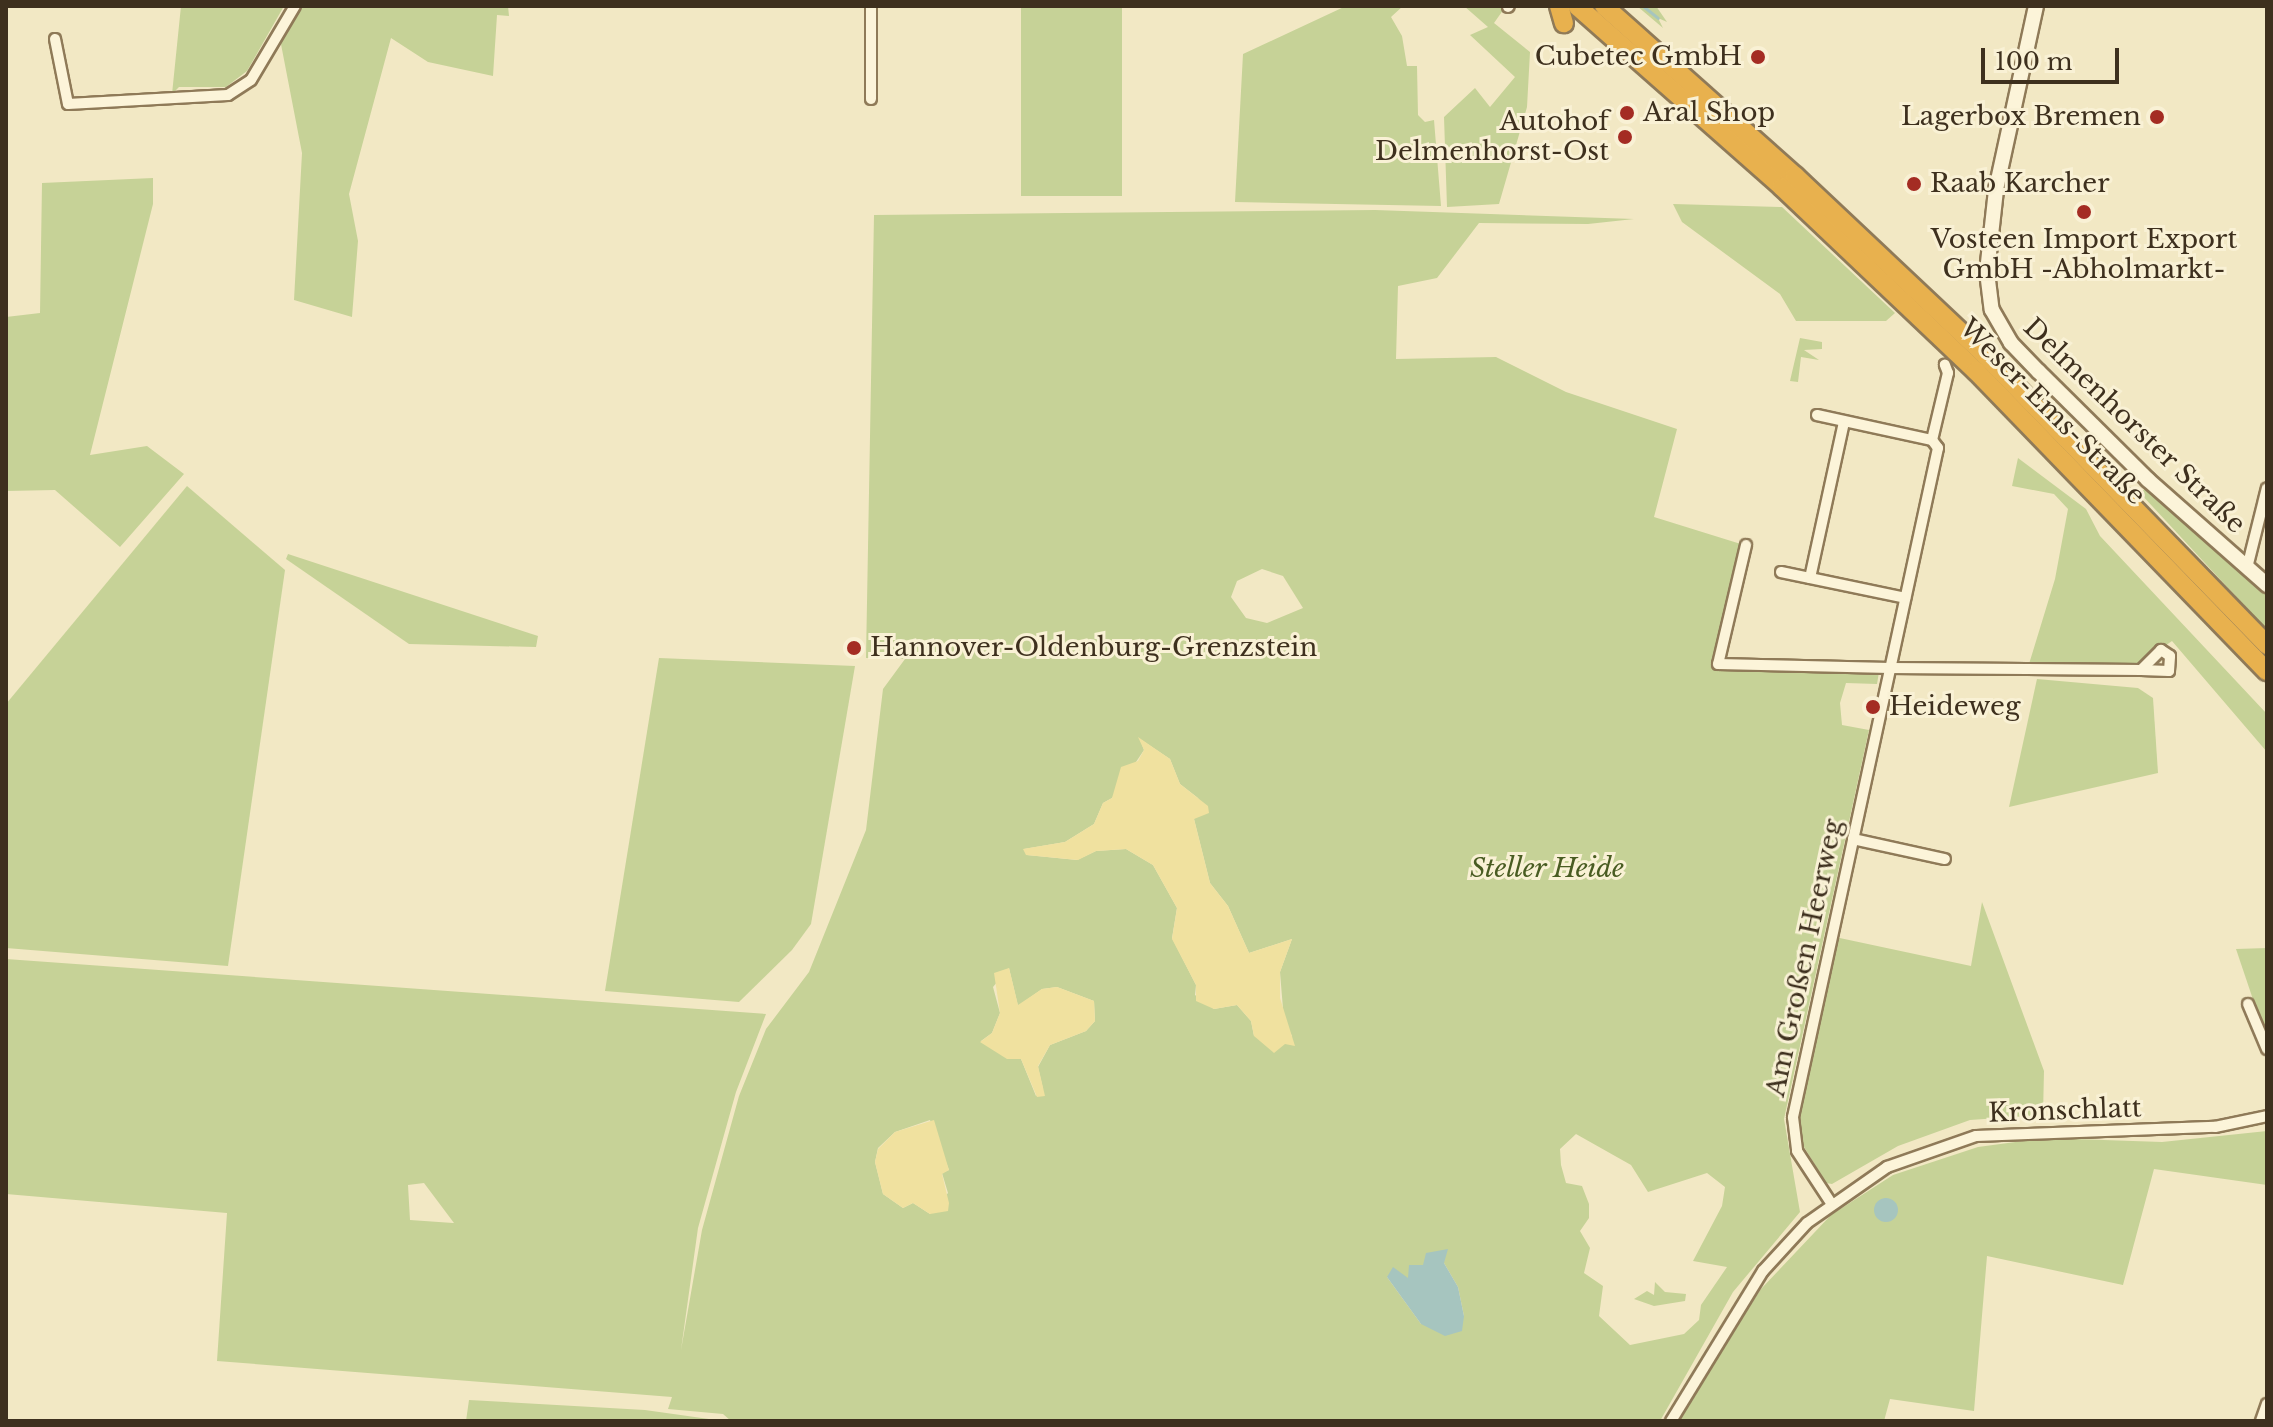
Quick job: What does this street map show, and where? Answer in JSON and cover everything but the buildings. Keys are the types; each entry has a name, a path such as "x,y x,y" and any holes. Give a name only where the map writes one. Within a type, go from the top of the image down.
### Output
{"highway":[{"name":"Weser-Ems-Straße","path":"1577,6 1803,207 1987,382 2267,671"},
{"name":"Weser-Ems-Straße","path":"1604,6 1795,176 1985,355 2267,645"},
{"path":"1770,197 1803,207"}],"street":[{"path":"55,39 68,104 228,95 251,80 295,6"},
{"path":"871,6 871,99"},
{"name":"Delmenhorster Straße","path":"2036,6 1996,190 1987,272 1992,310 2011,343 2039,372 2267,585"},
{"name":"Am Großen Heerweg","path":"1831,1203 1797,1151 1793,1117 1905,598 1948,373 1945,365"},
{"path":"1817,415 1935,444"},
{"path":"1810,578 1844,422"},
{"path":"2247,568 2267,488"},
{"path":"1746,545 1718,664 2141,670"},
{"path":"1781,572 1905,598"},
{"path":"1853,839 1945,859"},
{"path":"2248,1004 2267,1049"},
{"name":"Kronschlatt","path":"1831,1203 1887,1167 1976,1136 2215,1127 2267,1116"},
{"path":"1671,1421 1748,1290 1784,1246 1831,1203"},
{"path":"2261,1421 2267,1404"}],"green space":[{"path":"181,6 284,6 247,71 226,87 179,87 172,94"},
{"path":"300,6 508,6 509,16 497,15 493,76 428,62 391,38 349,194 358,241 352,317 294,300 302,153 280,39"},
{"path":"1021,6 1122,6 1122,196 1021,196"},
{"path":"1346,6 1403,6 1391,17 1402,36 1407,66 1417,66 1418,115 1425,122 1434,120 1441,206 1235,202 1243,54"},
{"path":"1464,6 1506,6 1494,23 1530,52 1527,107 1499,204 1447,207 1444,117 1475,88 1490,107 1515,77 1470,35 1488,27"},
{"path":"1637,6 1656,6 1667,22 1658,18 1663,28"},
{"path":"153,178 153,204 90,455 147,446 184,474 120,547 55,490 6,491 6,317 40,313 42,183"},
{"path":"1673,204 1782,207 1895,313 1886,321 1796,321 1780,294 1682,222"},
{"name":"Steller Heide","path":"1375,210 1634,219 1588,224 1479,223 1437,278 1398,286 1396,359 1496,357 1566,392 1677,429 1654,517 1744,545 1714,665 1879,672 1877,684 1846,683 1840,703 1842,725 1869,730 1784,1119 1800,1212 1733,1292 1660,1421 731,1421 723,1414 668,1409 672,1397 217,1361 227,1213 6,1194 6,959 766,1014 736,1092 698,1228 681,1350 702,1230 739,1096 766,1029 809,972 866,830 883,689 905,659 866,658 874,215","holes":["1262,569 1283,576 1303,608 1267,623 1246,618 1231,597 1237,581","1140,739 1170,759 1180,784 1201,804 1194,819 1210,883 1228,906 1249,953 1292,939 1280,972 1284,1021 1292,1036 1254,1036 1251,1021 1237,1005 1214,1009 1195,995 1196,985 1172,938 1177,908 1153,865 1126,849 1096,851 1077,860 1027,855 1024,849 1065,842 1094,824 1103,803 1112,798 1144,750","1009,968 1018,1006 1042,989 1057,987 1094,1001 1095,1021 1086,1031 1050,1045 1038,1067 1043,1089 1036,1096 1021,1059 981,1041 992,1033 1000,1013 993,987","930,1120 949,1170 942,1173 948,1193 930,1214 913,1203 903,1208 883,1194 875,1162 878,1148 895,1132","1576,1134 1631,1165 1648,1192 1707,1173 1725,1187 1722,1206 1693,1261 1727,1267 1701,1305 1699,1320 1684,1334 1630,1345 1599,1316 1603,1286 1584,1273 1590,1248 1580,1231 1589,1218 1589,1204 1582,1186 1566,1183 1560,1149","424,1183 454,1223 410,1220 408,1185","1427,1263 1444,1263 1458,1287 1464,1316 1421,1324 1387,1277 1408,1279"]},
{"path":"1800,338 1822,342 1822,349 1804,350 1819,360 1801,357 1798,382 1790,381"},
{"path":"2018,458 2086,509 2100,536 2267,714 2267,752 2172,641 2139,664 2029,664 2055,579 2068,509 2054,494 2012,486"},
{"path":"187,486 285,570 228,966 6,948 6,704"},
{"path":"2147,487 2267,590 2267,630 2140,493"},
{"path":"288,554 538,636 536,647 409,644 286,559"},
{"path":"659,658 855,666 811,924 792,950 739,1002 605,991"},
{"path":"2037,679 2138,688 2153,698 2158,773 2009,807"},
{"path":"1982,902 2044,1071 2043,1115 1970,1120 1898,1146 1832,1184 1826,1183 1801,1142 1798,1114 1835,937 1971,966"},
{"path":"2267,948 2267,1041 2236,949"},
{"path":"2267,1131 2267,1185 2154,1169 2123,1285 1987,1256 1974,1411 1890,1399 1884,1421 1675,1421 1761,1289 1831,1215 1893,1175 1978,1147 2045,1138 2162,1142"},
{"path":"1655,1282 1665,1292 1686,1294 1685,1301 1654,1306 1634,1299 1647,1291 1654,1295"},
{"path":"469,1400 645,1410 723,1421 466,1421"}],"sand":[{"path":"1138,737 1170,759 1180,784 1208,806 1209,813 1194,819 1210,883 1228,906 1249,953 1292,939 1280,972 1280,998 1295,1046 1285,1044 1274,1053 1254,1036 1251,1021 1237,1005 1214,1009 1196,1001 1196,985 1172,939 1177,908 1153,865 1126,849 1096,851 1078,860 1026,855 1023,849 1065,842 1094,824 1103,803 1112,798 1121,767 1138,761 1144,750"},
{"path":"1009,968 1018,1005 1042,989 1057,987 1094,1001 1095,1021 1086,1031 1050,1045 1038,1066 1045,1096 1037,1097 1021,1059 1007,1059 980,1042 992,1033 1000,1013 994,973"},
{"path":"934,1120 949,1170 942,1174 949,1203 948,1211 930,1214 913,1203 903,1208 883,1194 875,1162 878,1149 895,1132"}],"water":[{"path":"1886,1198 1897,1205 1898,1210 1891,1221 1886,1222 1875,1215 1874,1210 1881,1199"},
{"path":"1448,1249 1444,1263 1458,1287 1464,1316 1462,1331 1445,1336 1421,1324 1387,1277 1393,1267 1408,1278 1409,1265 1423,1265 1426,1253"}],"waterway":[{"path":"1643,6 1658,18"}],"place":[{"name":"Cubetec GmbH","path":"1758,57"},
{"name":"Aral Shop","path":"1627,113"},
{"name":"Lagerbox Bremen","path":"2157,117"},
{"name":"Autohof Delmenhorst-Ost","path":"1625,137"},
{"name":"Raab Karcher","path":"1914,184"},
{"name":"Vosteen Import Export GmbH -Abholmarkt-","path":"2084,212"},
{"name":"Hannover-Oldenburg-Grenzstein","path":"854,648"},
{"name":"Heideweg","path":"1873,707"}]}
